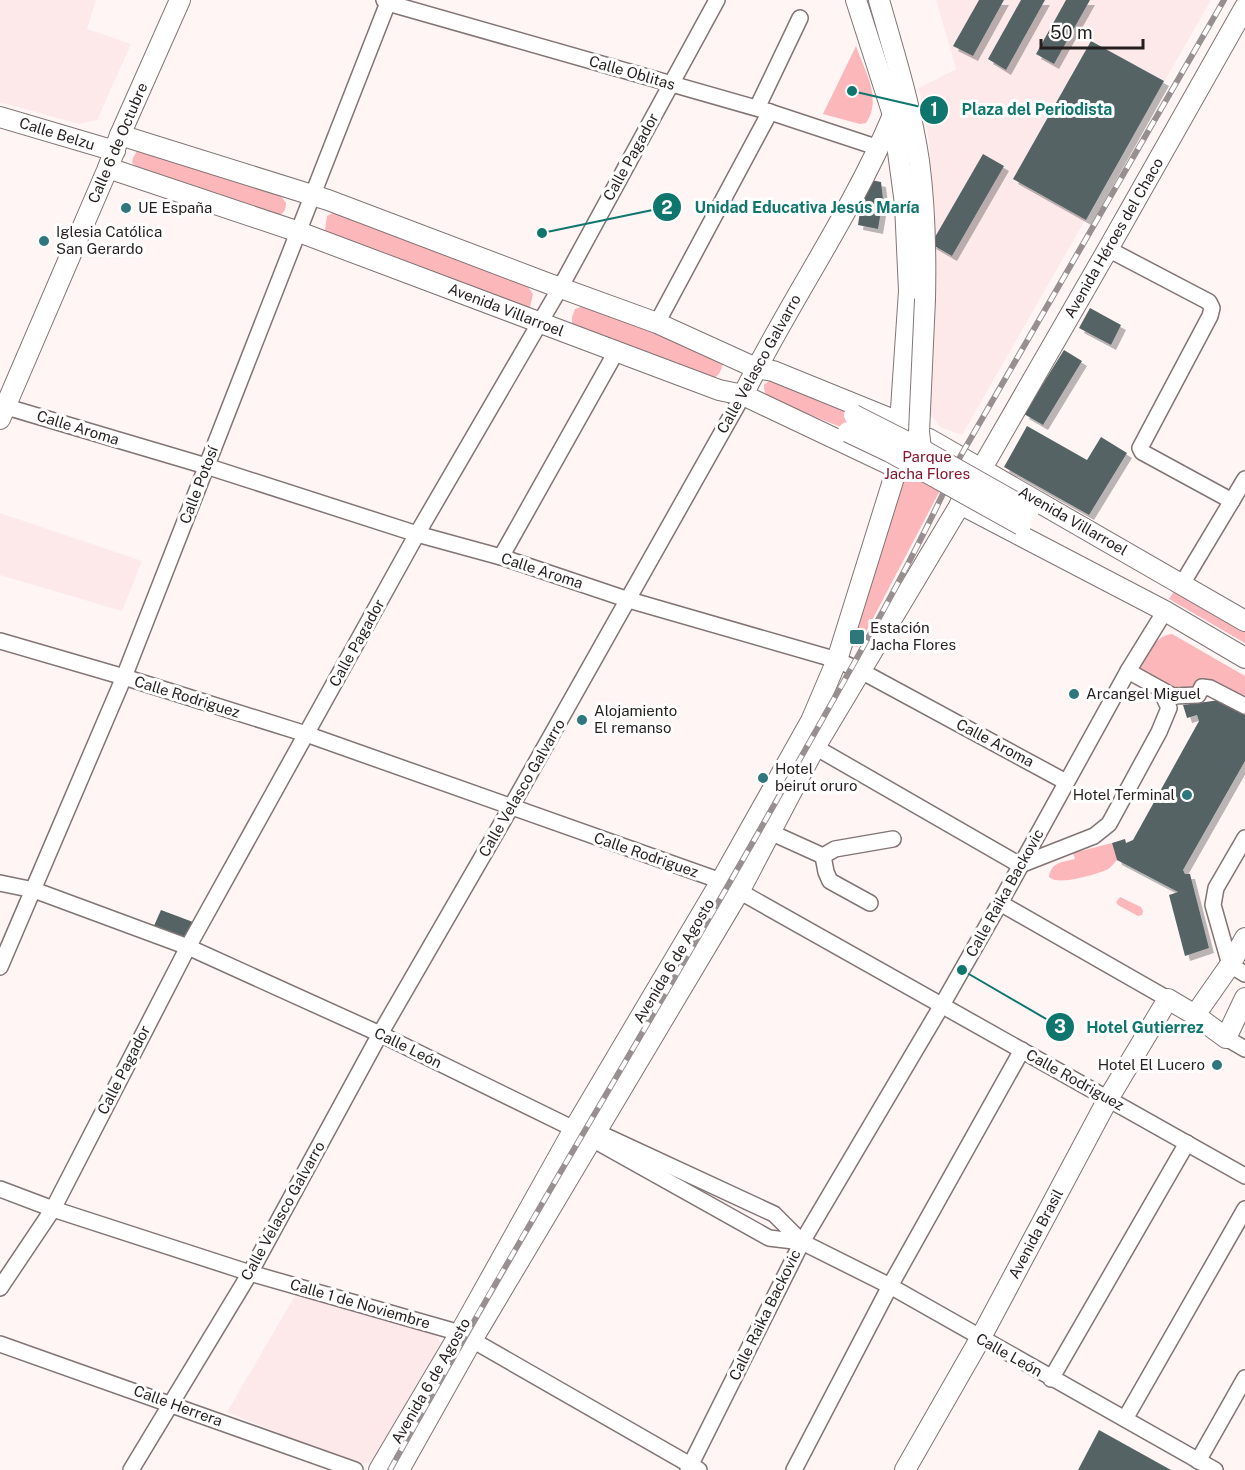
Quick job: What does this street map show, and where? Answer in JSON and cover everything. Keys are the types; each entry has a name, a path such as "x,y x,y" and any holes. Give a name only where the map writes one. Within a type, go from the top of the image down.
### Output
{"main road":[{"name":"Calle 6 de Octubre","path":"2,410 180,0"},
{"path":"856,0 919,161 926,270 919,432 921,449"},
{"path":"879,0 901,112"},
{"name":"Avenida Héroes del Chaco","path":"982,468 1245,7"},
{"name":"Calle Velasco Galvarro","path":"743,395 756,368 901,112"},
{"name":"Avenida 6 de Agosto","path":"399,1470 574,1129 722,881 811,721 837,660 897,468 908,280 901,112"},
{"name":"Calle Belzu","path":"0,117 114,151"},
{"path":"114,151 313,195 657,323 756,368 773,371 901,423"},
{"name":"Avenida Villarroel","path":"114,151 299,232 719,390 743,395 897,468"},
{"path":"756,368 768,378 851,424 890,452 1146,576 1182,584"},
{"path":"743,395 763,398 851,424 921,449 1134,588 1165,611"},
{"name":"Avenida Villarroel","path":"899,443 910,436 929,439 1245,621"},
{"name":"Avenida 6 de Agosto","path":"379,1470 594,1136 740,890 815,747 982,468"},
{"path":"960,504 1165,611 1245,658"},
{"name":"Calle Raika Backovic","path":"1165,611 1182,584"},
{"path":"1195,1015 1238,969 1245,938"},
{"path":"1168,999 1226,1038 1245,999"},
{"name":"Avenida Brasil","path":"905,1470 980,1339 1108,1099 1168,999"}],"street":[{"name":"Calle Pagador","path":"0,1288 53,1209 188,947 417,534 560,288 717,0"},
{"name":"Calle Oblitas","path":"387,1 763,110 879,148"},
{"name":"Calle Potosí","path":"0,967 124,677 387,1"},
{"path":"657,323 763,110 800,18"},
{"path":"1108,249 1209,302 1212,308 1140,448 1142,452 1232,501"},
{"path":"501,557 616,352"},
{"name":"Calle Velasco Galvarro","path":"131,1470 250,1273 380,1034 629,600 743,395"},
{"name":"Calle Aroma","path":"2,410 206,466 417,534 501,557 629,600 837,660 1066,782"},
{"name":"Calle Raika Backovic","path":"1182,584 1245,479"},
{"name":"Calle Raika Backovic","path":"693,1469 802,1242 942,1005 1128,671 1165,611"},
{"name":"Calle Rodriguez","path":"0,641 306,734 722,881 1245,1176"},
{"path":"1128,671 1173,696 1198,695 1202,687 1210,688 1245,706"},
{"path":"815,747 1020,865 1094,836 1109,824 1159,732 1169,708 1160,689"},
{"path":"770,832 823,856"},
{"path":"1238,969 1213,905 1216,888 1245,838"},
{"path":"823,856 835,849 893,839"},
{"path":"823,856 830,881 870,903"},
{"name":"Calle León","path":"0,883 34,890 188,947 380,1034 574,1129 774,1214 802,1242 890,1286 1215,1470"},
{"path":"1000,903 1168,999"},
{"path":"1226,1038 1245,1049"},
{"path":"794,1470 890,1286 1022,1050"},
{"name":"Calle León","path":"594,1136 769,1238 802,1242"},
{"path":"1051,1378 1187,1143"},
{"name":"Calle 1 de Noviembre","path":"0,1189 53,1209 250,1273 466,1336 693,1469"},
{"path":"1125,1419 1245,1209"},
{"name":"Calle Herrera","path":"0,1344 355,1470"},
{"path":"1198,1461 1245,1378"}],"shaded area":[{"path":"0,0 96,0 87,29 131,44 97,120 79,124 0,102"},
{"path":"936,0 1211,0 962,435 940,427 927,411 934,327 934,238 929,142 919,88 956,69"},
{"path":"856,46 870,84 873,104 866,123 860,124 823,114"},
{"path":"137,151 280,195 286,203 285,209 273,218 138,168 132,163"},
{"path":"335,212 525,283 533,294 530,307 525,309 329,236 325,230 327,216"},
{"path":"586,305 723,362 720,371 709,381 572,325 575,309"},
{"path":"772,378 888,424 884,444 772,400 766,394 764,385"},
{"name":"Parque Jacha Flores","path":"903,469 946,479 858,647 848,645"},
{"path":"0,513 142,561 122,611 0,575"},
{"path":"1176,588 1245,628 1245,643 1169,599"},
{"path":"1172,634 1245,676 1245,714 1220,700 1175,687 1140,668 1157,642 1166,635"},
{"path":"1112,843 1117,860 1108,869 1068,880 1049,877 1052,868 1062,862 1075,859 1073,853"},
{"path":"1120,897 1141,907 1142,915 1138,916 1118,905 1116,902"},
{"path":"297,1292 436,1336 442,1345 375,1461 358,1465 227,1412"}],"building":[{"path":"979,0 1004,0 973,56 953,46"},
{"path":"1021,0 1045,0 1006,70 988,59"},
{"path":"1066,0 1090,0 1054,64 1036,54"},
{"path":"1091,41 1164,81 1086,220 1013,179"},
{"path":"983,154 1004,166 952,256 931,244"},
{"path":"871,180 881,182 883,199 878,229 858,225 862,197"},
{"path":"1090,308 1121,325 1111,345 1079,328"},
{"path":"1064,350 1082,361 1043,425 1024,414"},
{"path":"1027,426 1087,460 1101,437 1127,453 1089,515 1004,467"},
{"path":"1220,700 1245,714 1245,761 1183,870 1185,874 1190,874 1209,948 1185,956 1169,895 1178,892 1117,860 1112,843 1125,839 1126,843 1133,840 1199,721 1197,715 1187,718 1183,705"},
{"path":"161,910 193,922 189,933 182,937 153,928"},
{"path":"1099,1430 1171,1470 1078,1470"}],"railway":[{"path":"390,1470 438,1383 787,782 899,581 960,457 1224,0"}],"place":[{"name":"Plaza del Periodista","path":"852,91"},
{"name":"UE España","path":"126,208"},
{"name":"Unidad Educativa Jesús María","path":"542,233"},
{"name":"Iglesia Católica San Gerardo","path":"44,241"},
{"name":"Estación Jacha Flores","path":"857,637"},
{"name":"Arcangel Miguel","path":"1074,694"},
{"name":"Alojamiento El remanso","path":"582,720"},
{"name":"Hotel beirut oruro","path":"763,778"},
{"name":"Hotel Terminal","path":"1187,795"},
{"name":"Hotel Gutierrez","path":"962,970"},
{"name":"Hotel El Lucero","path":"1217,1065"}]}
